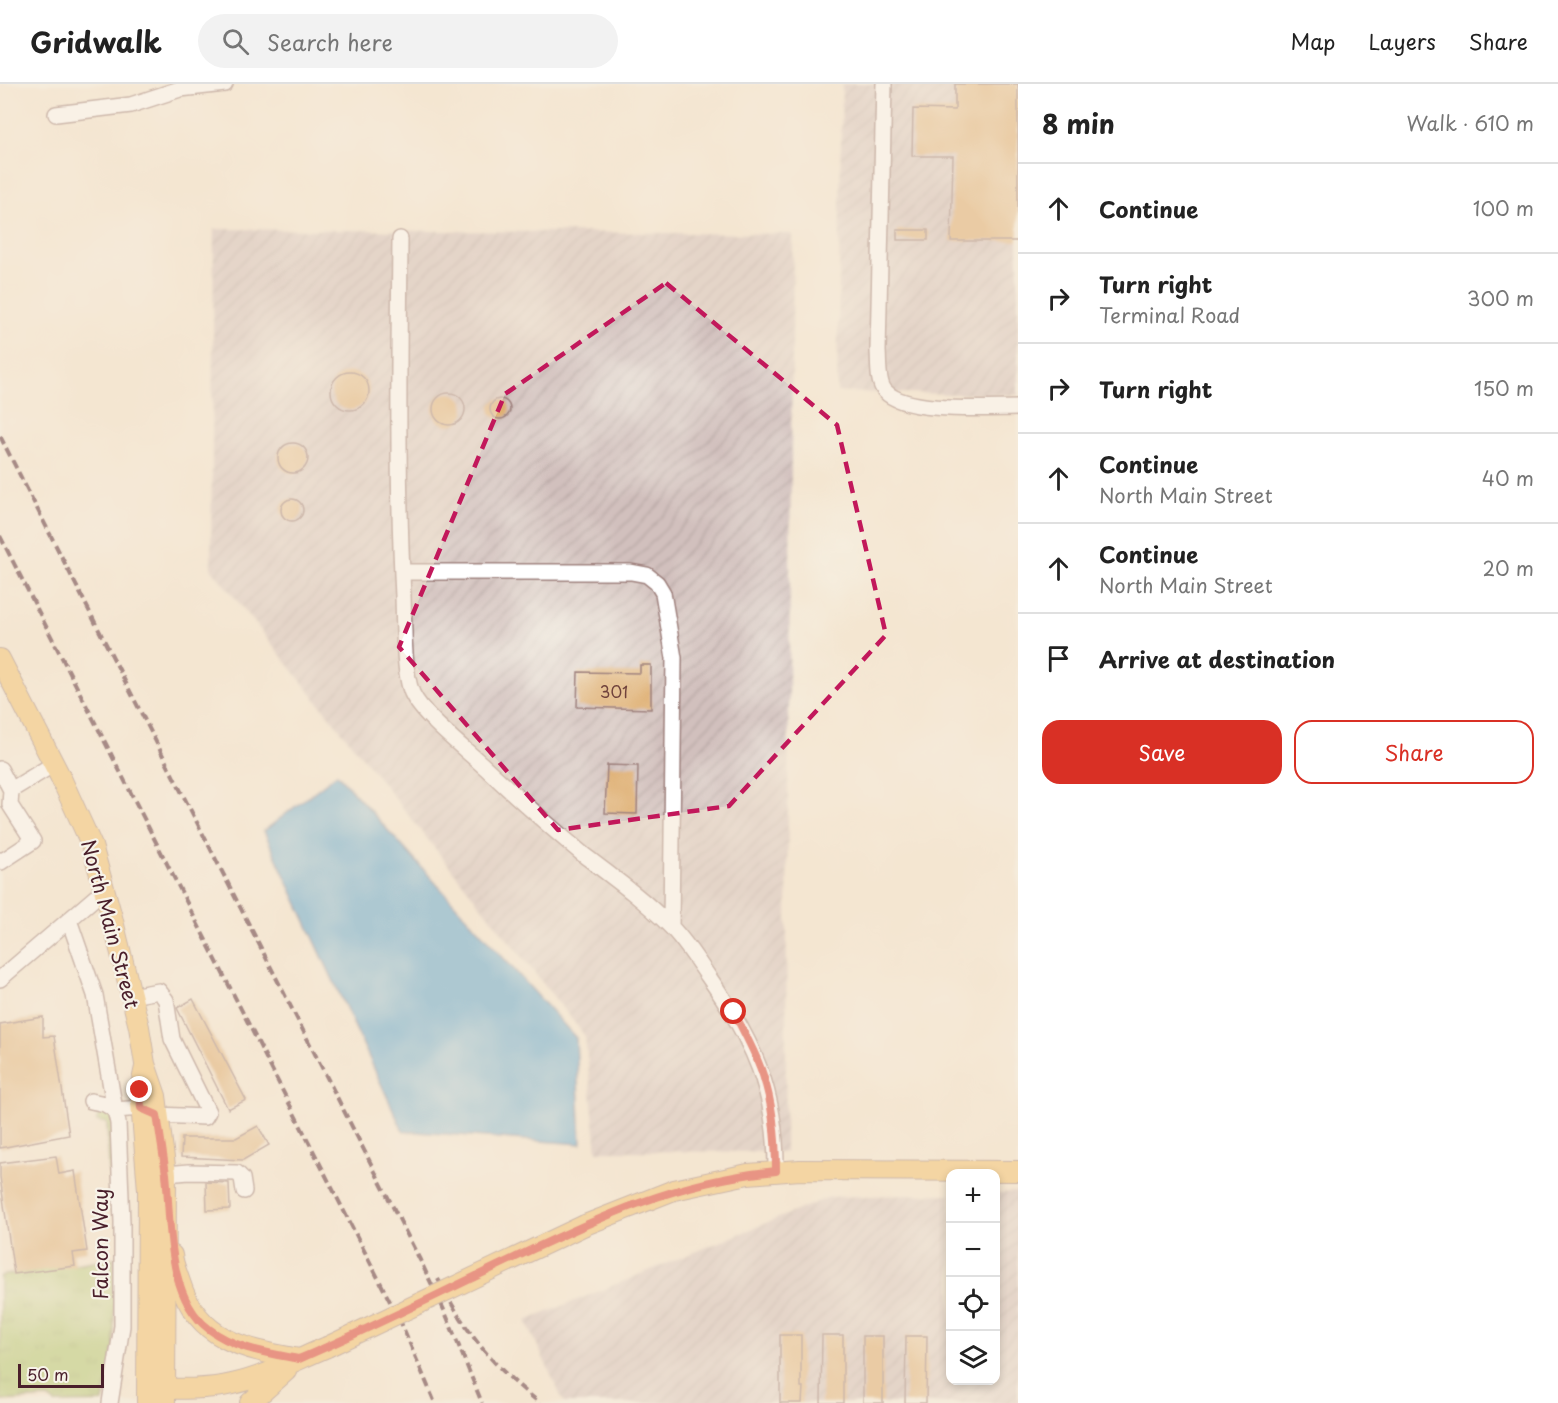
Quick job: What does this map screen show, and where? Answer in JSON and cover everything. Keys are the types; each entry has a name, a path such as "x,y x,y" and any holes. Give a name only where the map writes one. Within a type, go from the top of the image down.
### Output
{"main road":[{"name":"North Main Street","path":"0,659 54,764 92,846 105,889 145,1064 156,1096 149,1111 148,1190 156,1396"},
{"name":"North Main Street","path":"149,1111 166,1174 156,1396"},
{"path":"156,1396 256,1378 618,1210 674,1190 748,1174 776,1171 1018,1171"},
{"path":"166,1174 173,1260 182,1290 198,1318 208,1328 239,1345 299,1359"},
{"path":"250,1403 299,1359"}],"street":[{"path":"56,114 131,105 180,89 225,84"},
{"path":"884,84 878,351 880,380 884,390 892,397 906,403 939,408 1018,408"},
{"path":"400,239 399,392 402,572 406,659 412,692 420,704 492,773 583,854 641,899 671,927 734,1012 756,1056 770,1099 776,1171"},
{"path":"402,572 631,572 646,575 657,583 663,593 674,658 671,927"},
{"path":"11,790 54,764"},
{"path":"0,769 11,790 10,805 33,841 1,862 0,860"},
{"path":"0,979 105,889"},
{"name":"Falcon Way","path":"69,920 95,995 119,1134 122,1199 122,1326 110,1403"},
{"path":"91,1101 105,1104 115,1110 205,1117 208,1112 172,1039 166,1000 159,991 131,996"},
{"path":"166,1174 237,1173 242,1178 244,1191"}],"highlighted area":[{"path":"666,283 837,425 886,635 729,806 558,830 399,647 505,394"}],"shaded area":[{"path":"842,84 1018,84 1018,395 837,392"},
{"path":"214,229 793,234 785,1152 597,1151 585,1036 211,568"},
{"path":"1018,1192 1018,1403 564,1403 526,1321 830,1197 946,1194 946,1385 1000,1385 1000,1193"}],"green space":[{"path":"104,1111 113,1115 118,1206 111,1207 107,1123 97,1121 98,1115"},
{"path":"114,1258 114,1348 103,1402 55,1403 48,1398 0,1401 0,1276"}],"water":[{"path":"337,774 576,1038 581,1144 403,1131 264,831"}],"building":[{"path":"955,84 1018,84 1018,241 951,241 953,156 912,156 913,109 955,110"},
{"path":"897,230 928,230 928,240 897,240"},
{"path":"350,372 363,378 369,391 363,404 350,410 337,404 331,391 337,378"},
{"path":"449,393 460,398 465,409 460,420 449,425 438,420 433,409 438,398"},
{"path":"496,399 504,399 510,405 510,413 504,419 496,419 490,413 490,405"},
{"path":"293,443 304,447 308,458 304,469 293,473 282,469 278,458 282,447"},
{"path":"292,499 300,502 303,510 300,518 292,521 284,518 281,510 284,502"},
{"path":"640,665 651,665 651,709 577,707 578,672 640,673"},
{"path":"607,765 638,766 637,814 605,813"},
{"path":"193,999 246,1100 228,1109 177,1008"},
{"path":"43,1017 43,1037 54,1036 69,1135 0,1148 0,1024"},
{"path":"258,1126 269,1145 243,1160 181,1157 182,1138 236,1138"},
{"path":"56,1156 59,1174 75,1171 87,1251 73,1253 75,1266 14,1274 0,1163"},
{"path":"206,1182 229,1183 230,1209 207,1210"},
{"path":"780,1335 801,1335 802,1403 780,1403"},
{"path":"822,1335 843,1335 843,1403 821,1403"},
{"path":"863,1336 883,1336 883,1403 863,1403"},
{"path":"906,1336 927,1336 926,1403 905,1403"}],"railway":[{"path":"0,436 420,1260 445,1312 482,1403"},
{"path":"0,536 402,1325 435,1403"},
{"path":"438,1279 459,1316 494,1362 540,1403"}],"route":[{"path":"140,1090 141,1108 157,1115 166,1174 173,1260 182,1290 190,1305 208,1328 222,1337 259,1351 299,1359 618,1210 674,1190 748,1174 776,1171 770,1099 756,1056 734,1012"}]}
